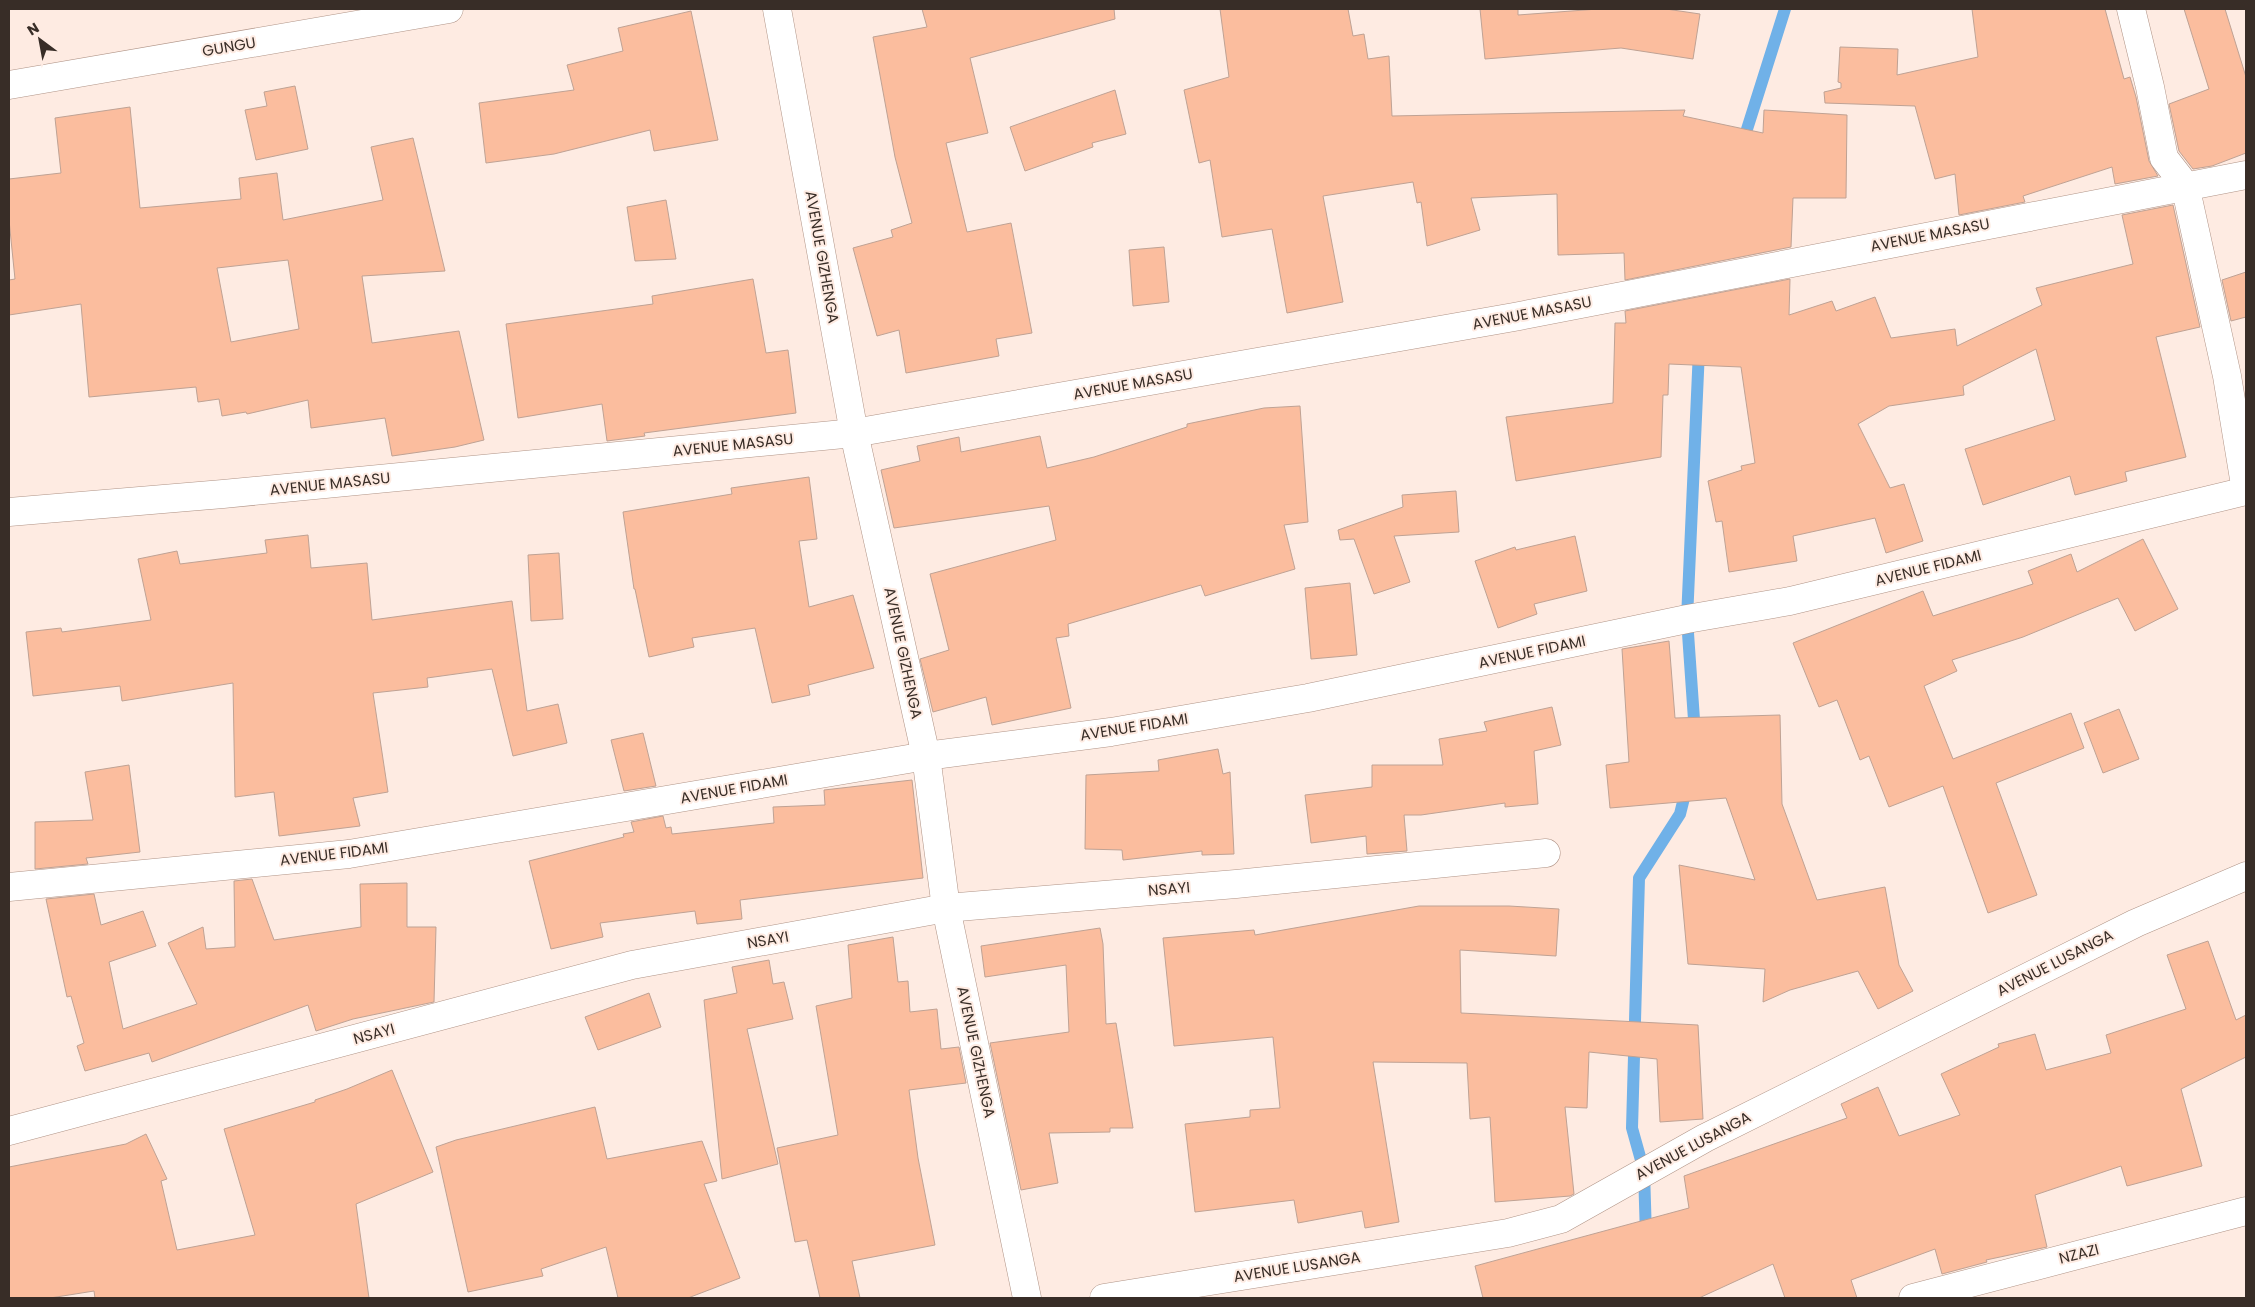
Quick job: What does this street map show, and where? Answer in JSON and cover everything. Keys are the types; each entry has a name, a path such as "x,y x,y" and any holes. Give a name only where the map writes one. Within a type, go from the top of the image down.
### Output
{"street":[{"name":"GUNGU","path":"9,85 449,9"},
{"name":"AVENUE GIZHENGA","path":"777,9 854,433 926,756 946,908 1027,1298"},
{"path":"2131,9 2150,87 2164,158 2185,185 2227,376 2246,491"},
{"name":"AVENUE MASASU","path":"9,512 223,494 854,433 1514,317 2185,185 2246,175"},
{"name":"AVENUE FIDAMI","path":"9,887 349,854 926,756 1111,732 1308,698 1687,619 1790,601 2246,491"},
{"name":"NSAYI","path":"9,1131 632,965 946,908 1236,884 1546,853"},
{"name":"AVENUE LUSANGA","path":"1104,1298 1508,1233 1561,1219 1705,1138 2136,923 2246,876"},
{"name":"NZAZI","path":"1913,1298 2246,1211"}],"building":[{"path":"922,9 1114,9 1115,19 970,58 988,133 946,143 967,232 1011,223 1032,333 996,339 999,356 906,373 899,330 877,336 853,248 893,237 891,230 912,223 895,157 873,37 927,27"},
{"path":"1220,9 1348,9 1353,36 1364,34 1368,59 1389,56 1392,116 1685,110 1683,116 1763,133 1764,110 1847,115 1846,198 1793,198 1791,247 1625,280 1624,253 1558,255 1557,194 1471,198 1480,230 1427,246 1421,202 1417,203 1413,182 1323,196 1343,302 1287,313 1272,229 1222,237 1210,160 1199,163 1184,90 1229,77"},
{"path":"1480,9 1518,9 1518,15 1598,9 1666,9 1700,14 1693,59 1621,48 1485,59"},
{"path":"1972,9 2105,9 2124,79 2130,77 2136,97 2149,161 2158,176 2115,184 2112,167 2023,196 2025,202 1959,215 1955,174 1935,179 1915,106 1825,103 1824,92 1841,88 1841,83 1838,82 1840,47 1898,49 1897,75 1978,57"},
{"path":"2184,9 2225,9 2246,77 2246,153 2212,166 2193,169 2179,151 2169,104 2209,89"},
{"path":"691,11 718,140 654,151 650,130 554,154 486,163 479,103 574,90 567,65 623,51 618,28"},
{"path":"295,86 308,149 256,160 245,110 267,106 264,92"},
{"path":"1115,90 1126,134 1092,143 1093,147 1025,171 1010,127"},
{"path":"130,107 140,208 241,199 239,178 277,173 283,220 383,200 371,147 413,138 445,271 362,276 372,343 459,331 484,440 455,447 392,456 385,418 311,428 308,400 247,414 246,412 222,416 219,399 198,402 196,387 89,397 81,304 9,315 9,280 15,279 9,220 9,179 61,173 55,118","holes":["288,260 299,329 231,342 217,268"]},
{"path":"666,200 676,259 635,261 627,207"},
{"path":"2173,205 2200,327 2156,337 2186,457 2125,472 2127,481 2075,495 2070,476 1983,505 1965,449 2055,420 2036,349 1963,386 1964,395 1889,406 1858,424 1890,488 1904,484 1923,541 1886,553 1875,518 1793,536 1797,561 1729,572 1722,521 1716,522 1708,481 1742,470 1741,466 1755,463 1741,367 1669,364 1668,395 1663,395 1661,457 1516,481 1506,417 1613,403 1615,323 1626,323 1625,311 1790,279 1789,315 1832,301 1836,311 1875,297 1891,338 1955,329 1957,346 2042,305 2036,288 2133,264 2122,215"},
{"path":"1164,247 1169,302 1133,306 1129,250"},
{"path":"2246,272 2246,317 2231,321 2222,280"},
{"path":"753,279 766,353 788,350 796,413 644,433 645,436 607,441 602,404 518,418 506,324 653,304 652,296"},
{"path":"1300,406 1308,522 1284,525 1295,569 1205,596 1201,585 1068,624 1069,636 1056,638 1071,708 992,725 986,697 933,712 920,659 949,650 930,574 1056,540 1049,506 894,528 881,470 920,461 917,446 959,437 961,452 1040,436 1047,468 1094,457 1187,427 1187,424 1264,408"},
{"path":"809,477 817,539 799,541 809,607 853,595 874,668 808,685 810,695 772,703 755,628 692,638 694,647 649,657 634,589 623,512 732,494 731,488"},
{"path":"1456,491 1459,532 1394,536 1410,582 1374,594 1354,539 1340,540 1338,530 1403,507 1402,495"},
{"path":"308,535 311,568 367,563 372,620 512,601 527,711 558,704 567,743 513,756 492,669 427,678 428,687 373,693 388,792 353,798 360,826 279,836 274,792 235,797 233,683 122,701 120,686 33,696 26,632 61,628 62,632 151,620 138,559 177,551 180,564 267,553 265,540"},
{"path":"1575,536 1587,591 1534,604 1537,614 1498,628 1475,561 1515,547 1516,550"},
{"path":"2143,539 2178,609 2135,631 2118,598 2023,637 1952,660 1957,671 1924,686 1953,759 2071,713 2084,748 1996,783 2037,895 1988,913 1943,786 1889,807 1869,756 1860,760 1837,700 1819,707 1793,643 1923,591 1933,616 2033,584 2028,571 2071,554 2077,572"},
{"path":"559,553 563,619 531,621 528,555"},
{"path":"1350,583 1357,655 1311,659 1305,588"},
{"path":"1669,641 1675,718 1780,715 1782,804 1817,900 1885,887 1899,965 1913,991 1878,1009 1858,971 1790,990 1763,1002 1765,969 1688,964 1679,865 1755,880 1726,798 1610,808 1606,765 1629,762 1622,649"},
{"path":"1552,707 1561,745 1534,751 1538,804 1505,807 1505,803 1421,815 1404,815 1407,851 1367,854 1366,836 1311,843 1305,795 1372,787 1372,765 1443,765 1439,739 1487,731 1484,722"},
{"path":"2119,709 2139,759 2103,773 2084,723"},
{"path":"643,733 656,786 624,791 611,740"},
{"path":"1218,749 1223,774 1230,772 1234,854 1202,855 1202,851 1123,860 1122,850 1085,849 1086,775 1159,771 1158,760"},
{"path":"129,765 140,852 86,858 88,864 35,869 35,822 93,820 85,772"},
{"path":"912,780 923,878 740,900 742,919 697,924 695,911 600,923 603,937 551,949 529,861 624,837 623,834 634,832 631,822 663,816 666,828 671,827 672,834 774,823 773,807 825,805 824,790"},
{"path":"252,879 274,940 361,927 360,884 407,883 407,927 436,927 434,1002 353,1019 316,1031 308,1005 152,1062 149,1053 85,1071 77,1046 84,1043 71,996 67,997 46,899 94,894 101,925 143,911 156,946 109,962 123,1029 197,1004 168,943 203,927 206,949 235,947 234,881"},
{"path":"1419,906 1509,906 1559,909 1556,956 1460,950 1461,1013 1698,1025 1703,1119 1660,1122 1657,1059 1589,1052 1587,1108 1565,1107 1574,1194 1570,1196 1495,1202 1490,1117 1470,1119 1467,1063 1373,1062 1399,1222 1365,1228 1362,1211 1298,1223 1294,1200 1195,1212 1185,1124 1250,1117 1250,1110 1280,1108 1273,1037 1174,1046 1163,938 1254,930 1255,935"},
{"path":"1100,928 1103,944 1106,1024 1116,1023 1133,1128 1110,1128 1110,1132 1049,1133 1058,1183 1021,1190 990,1043 1069,1032 1066,965 985,977 981,946"},
{"path":"893,937 898,982 908,981 910,1012 937,1009 941,1049 959,1047 966,1083 909,1090 918,1158 935,1245 852,1261 860,1298 820,1298 807,1240 795,1242 777,1148 838,1135 816,1006 852,998 848,945"},
{"path":"2208,941 2236,1020 2246,1015 2246,1057 2181,1089 2202,1166 2127,1186 2121,1166 2035,1195 2047,1247 1986,1260 1987,1262 1942,1274 1935,1249 1851,1280 1857,1298 1785,1298 1773,1264 1699,1298 1483,1298 1475,1266 1689,1208 1684,1176 1847,1118 1841,1104 1878,1087 1899,1136 1960,1115 1941,1074 1999,1047 1998,1044 2035,1034 2046,1070 2111,1053 2106,1035 2186,1009 2167,955"},
{"path":"769,960 773,984 784,982 793,1019 747,1029 778,1164 722,1179 704,1000 737,993 732,967"},
{"path":"649,993 661,1027 598,1050 585,1017"},
{"path":"392,1070 433,1172 356,1204 369,1298 95,1298 94,1291 50,1298 9,1298 9,1167 126,1144 146,1134 167,1179 161,1181 177,1250 255,1235 224,1129 315,1102 315,1100"},
{"path":"595,1107 607,1159 702,1141 717,1181 704,1184 740,1278 688,1298 618,1298 606,1247 541,1269 543,1276 468,1292 436,1147 456,1140"}],"waterway":[{"path":"1742,145 1785,9"},
{"path":"1695,734 1687,619 1699,350"},
{"path":"1646,1236 1644,1171 1632,1128 1639,878 1680,814 1687,786"}]}
